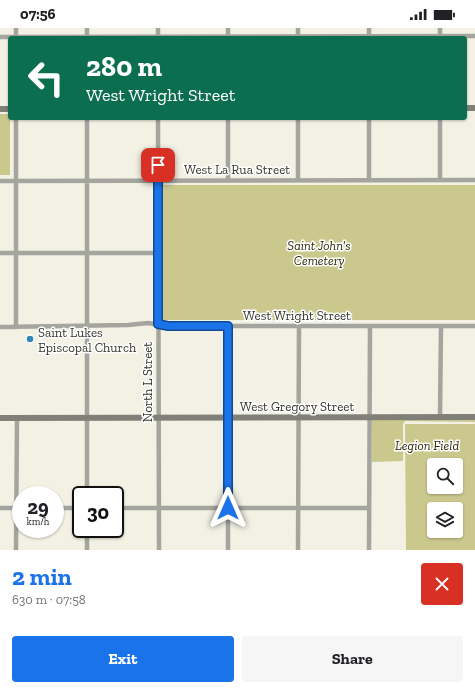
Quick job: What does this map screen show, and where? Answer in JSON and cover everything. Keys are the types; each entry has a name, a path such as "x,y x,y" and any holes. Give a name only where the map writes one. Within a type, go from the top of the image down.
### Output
{"street":[{"path":"16,120 16,327"},
{"path":"87,120 87,486"},
{"name":"North L Street","path":"158,120 158,550"},
{"path":"228,120 228,180"},
{"path":"298,120 298,180"},
{"path":"369,120 369,180"},
{"path":"440,120 440,180"},
{"name":"West La Rua Street","path":"0,181 475,180"},
{"path":"0,253 158,253"},
{"name":"West Wright Street","path":"0,327 128,325 146,323 168,326 475,326"},
{"path":"228,326 228,550"},
{"path":"298,550 299,326"},
{"path":"369,550 370,326"},
{"path":"440,417 441,326"},
{"name":"West Gregory Street","path":"0,418 475,417"},
{"path":"17,418 19,486"},
{"path":"0,508 12,508"},
{"path":"124,508 369,508"},
{"path":"16,550 17,538"},
{"path":"87,538 87,550"}],"green space":[{"path":"0,114 8,114 8,120 10,120 10,175 0,175"},
{"name":"Saint John's Cemetery","path":"162,185 475,185 475,320 162,320"},
{"path":"372,419 475,419 475,422 405,421 403,424 403,461 372,462"},
{"name":"Legion Field","path":"405,424 475,424 475,550 406,550"}],"place":[{"name":"Saint Lukes Episcopal Church","path":"30,339"}],"route":[{"path":"158,165 158,324 168,326 228,326 228,508"}]}
